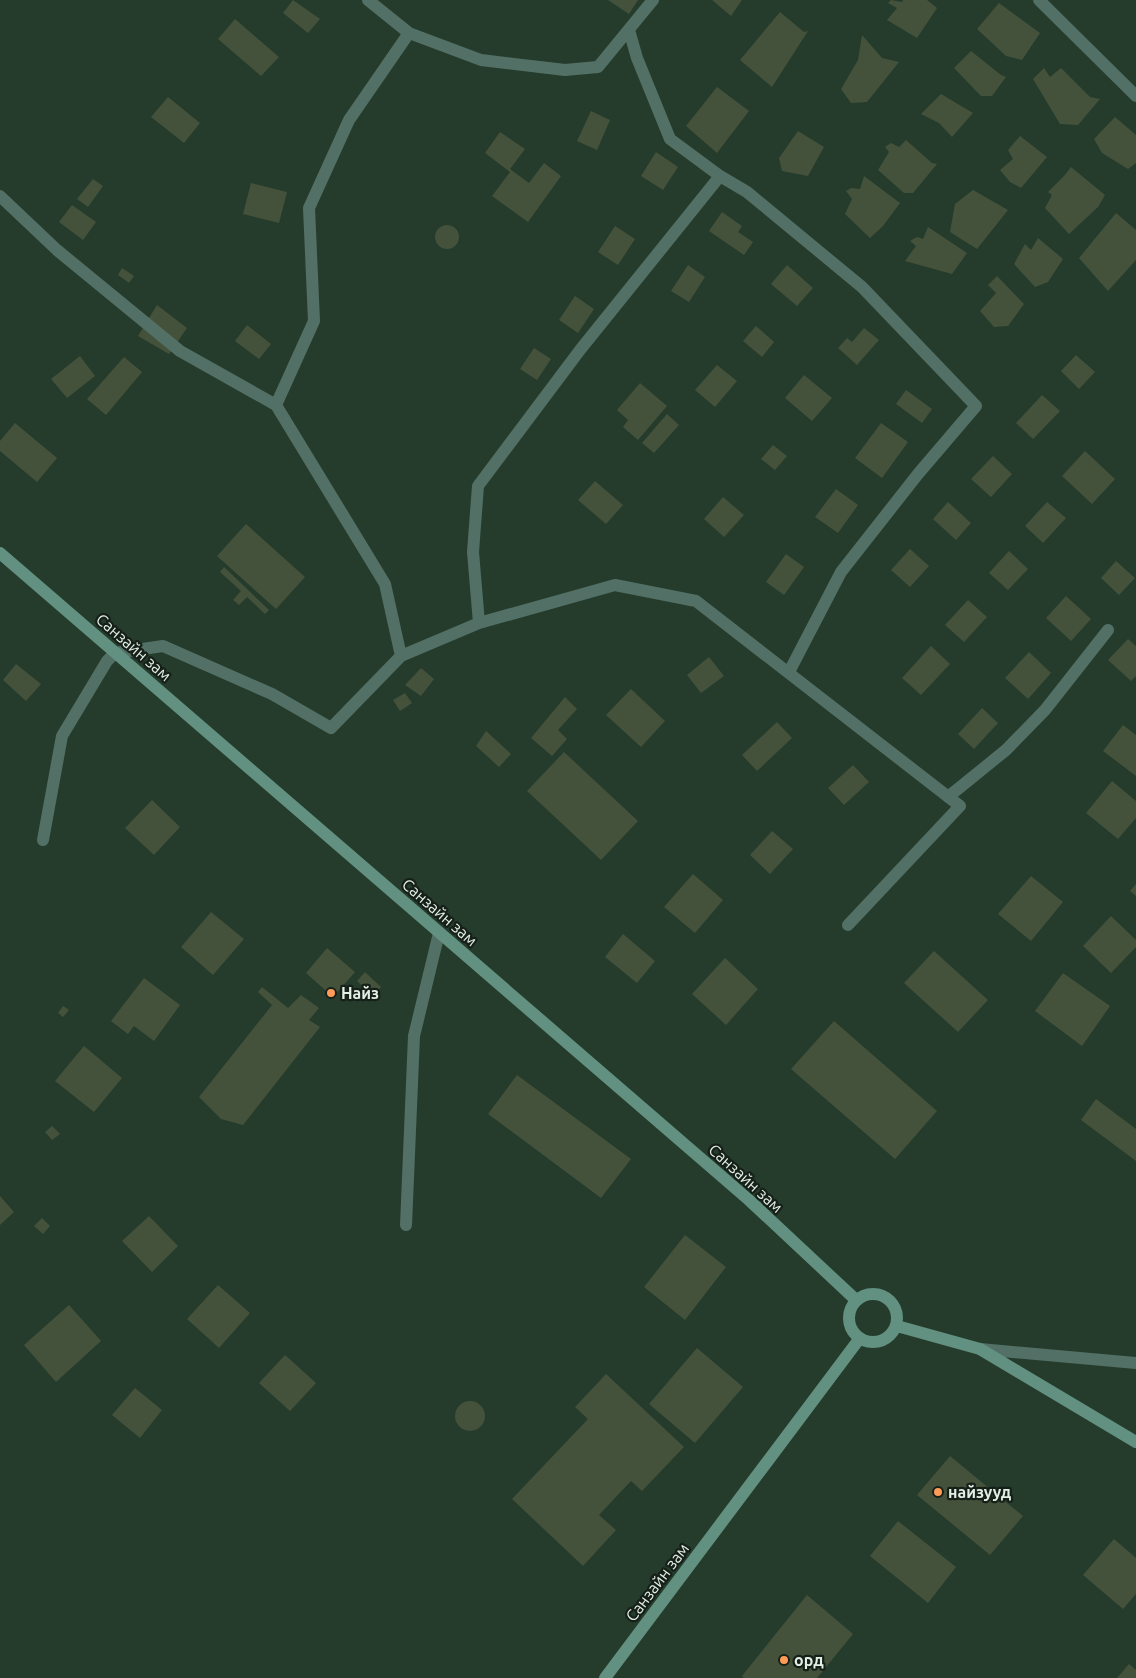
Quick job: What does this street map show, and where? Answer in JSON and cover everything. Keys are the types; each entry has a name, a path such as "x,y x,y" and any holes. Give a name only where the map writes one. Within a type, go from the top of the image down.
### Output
{"main road":[{"name":"Санзайн зам","path":"0,553 748,1200 856,1300"},
{"path":"876,1293 886,1297 894,1304 898,1315 897,1326 891,1335 882,1340 871,1342 860,1338 853,1331 849,1320 850,1310 856,1300 865,1294 876,1293"},
{"path":"897,1326 980,1349 1136,1442"},
{"name":"Санзайн зам","path":"605,1678 860,1338"}],"street":[{"path":"368,0 409,33 481,60 565,70 598,67 653,0"},
{"path":"1039,0 1136,96"},
{"path":"629,30 637,58 670,139 720,176 747,192 862,287 976,406 918,474 841,572 789,672"},
{"path":"276,405 314,321 310,208 349,120 409,33"},
{"path":"479,623 473,552 478,486 580,350 720,176"},
{"path":"0,196 57,250 180,351 276,405 385,584 401,656"},
{"path":"43,840 62,736 106,661 115,653 163,646 272,694 331,728 401,656 479,623 615,585 696,601 960,806 848,925"},
{"path":"948,797 1006,750 1045,710 1108,630"},
{"path":"406,1225 414,1036 438,932"},
{"path":"980,1349 1136,1363"}],"building":[{"path":"293,0 320,19 308,33 283,13"},
{"path":"608,0 638,0 629,14"},
{"path":"712,0 742,0 731,16"},
{"path":"891,0 902,2 903,0 927,0 937,8 917,38 887,20 897,8 888,3"},
{"path":"999,3 1040,33 1022,60 1006,56 977,29"},
{"path":"780,12 804,32 808,31 772,87 740,60"},
{"path":"235,19 279,57 261,76 218,39"},
{"path":"862,35 882,58 899,62 867,102 851,103 841,89 858,60"},
{"path":"971,51 1006,77 992,96 981,96 954,68"},
{"path":"1044,68 1050,77 1061,68 1090,97 1100,99 1078,125 1060,124 1033,79"},
{"path":"717,87 749,111 717,153 686,126"},
{"path":"941,94 973,113 952,137 939,123 921,114"},
{"path":"168,97 200,123 184,143 151,117"},
{"path":"591,111 610,120 597,150 577,141"},
{"path":"1115,117 1136,135 1136,163 1128,169 1102,153 1094,139"},
{"path":"798,131 824,147 808,176 782,171 779,158"},
{"path":"500,132 525,149 510,169 529,183 544,163 561,176 528,222 492,196 510,172 485,153"},
{"path":"1020,136 1047,157 1021,188 1010,182 1000,170 1013,159 1008,150"},
{"path":"906,140 932,163 937,164 913,193 904,193 878,170 889,152 885,147 891,143 899,147"},
{"path":"656,152 678,167 663,190 641,176"},
{"path":"1071,167 1105,195 1098,207 1069,234 1045,208 1052,195 1048,192"},
{"path":"864,176 900,203 883,226 870,238 845,214 852,199 846,191 851,188 860,189"},
{"path":"93,179 103,186 88,207 77,199"},
{"path":"251,183 287,192 279,223 243,214"},
{"path":"973,190 1008,210 977,249 950,232 955,204"},
{"path":"72,205 96,222 83,240 59,222"},
{"path":"722,212 742,226 738,232 753,242 744,255 709,231"},
{"path":"1116,213 1136,230 1136,260 1108,291 1079,258"},
{"path":"447,225 456,228 459,237 456,246 447,249 438,246 435,237 438,228"},
{"path":"615,226 635,239 618,265 598,252"},
{"path":"928,227 967,253 952,274 905,261 916,246 910,241 917,237 923,239"},
{"path":"1038,238 1063,259 1048,282 1035,287 1014,264 1025,244 1031,250"},
{"path":"688,265 705,277 689,302 671,291"},
{"path":"787,265 813,288 797,306 771,284"},
{"path":"122,268 134,276 129,283 118,275"},
{"path":"997,276 1024,304 1008,326 994,327 980,311 996,293 988,285"},
{"path":"575,296 594,309 578,333 559,320"},
{"path":"157,305 187,328 169,354 138,336"},
{"path":"247,325 271,344 259,359 235,341"},
{"path":"756,326 774,342 762,357 743,341"},
{"path":"864,328 879,340 857,365 838,348 847,338 852,342"},
{"path":"534,348 551,359 537,380 520,369"},
{"path":"1076,355 1095,372 1079,389 1061,371"},
{"path":"80,356 95,376 67,398 51,379"},
{"path":"124,357 142,372 106,415 87,399"},
{"path":"717,365 737,381 715,407 695,390"},
{"path":"804,375 832,398 812,421 785,398"},
{"path":"640,383 667,406 638,440 623,427 628,420 617,410"},
{"path":"906,390 932,409 922,423 896,404"},
{"path":"1042,395 1060,411 1033,439 1016,423"},
{"path":"667,414 679,425 654,453 642,443"},
{"path":"15,423 57,458 37,482 0,451 0,441"},
{"path":"881,423 908,442 882,478 855,458"},
{"path":"773,445 787,456 775,470 761,459"},
{"path":"1085,451 1115,479 1092,504 1062,476"},
{"path":"993,456 1012,474 991,497 971,479"},
{"path":"595,481 623,505 606,524 578,500"},
{"path":"836,489 858,505 838,533 815,517"},
{"path":"723,497 744,515 724,537 704,519"},
{"path":"948,502 971,523 956,540 933,519"},
{"path":"1047,502 1066,518 1043,543 1025,526"},
{"path":"246,524 305,577 276,609 217,556"},
{"path":"910,549 929,566 910,587 891,570"},
{"path":"1009,551 1028,569 1008,590 989,573"},
{"path":"786,554 804,567 784,595 766,582"},
{"path":"1116,561 1135,578 1119,595 1101,578"},
{"path":"224,567 269,610 265,614 247,597 239,605 233,600 241,591 220,572"},
{"path":"1066,596 1091,619 1071,641 1046,618"},
{"path":"968,600 987,617 964,642 945,625"},
{"path":"1128,639 1136,646 1136,676 1131,681 1108,660"},
{"path":"931,646 950,664 921,695 902,678"},
{"path":"1029,652 1051,673 1028,699 1005,678"},
{"path":"709,657 724,676 701,693 687,675"},
{"path":"16,664 41,684 26,701 3,680"},
{"path":"421,668 434,679 421,696 405,685"},
{"path":"631,689 665,721 641,747 606,715"},
{"path":"405,693 412,703 400,711 393,700"},
{"path":"565,697 577,709 558,730 567,739 552,756 531,738"},
{"path":"982,708 998,723 974,749 958,734"},
{"path":"777,722 792,738 757,771 742,755"},
{"path":"1123,725 1136,735 1136,776 1103,751"},
{"path":"486,731 511,754 499,767 476,746"},
{"path":"564,752 638,821 601,860 527,791"},
{"path":"853,765 869,782 844,805 828,788"},
{"path":"1112,781 1136,801 1136,818 1118,839 1086,813"},
{"path":"152,800 180,827 154,855 125,828"},
{"path":"772,831 793,849 770,874 750,855"},
{"path":"693,874 723,900 695,933 664,907"},
{"path":"1031,876 1063,902 1031,941 998,914"},
{"path":"1136,884 1136,896 1130,891"},
{"path":"211,912 244,939 213,975 181,947"},
{"path":"1111,916 1136,940 1136,947 1111,973 1083,946"},
{"path":"623,934 655,961 637,983 605,957"},
{"path":"327,948 355,972 333,997 306,973"},
{"path":"934,951 988,1000 958,1032 904,983"},
{"path":"725,958 758,989 726,1025 692,994"},
{"path":"365,972 381,987 373,996 357,981"},
{"path":"1063,973 1110,1006 1082,1046 1035,1011"},
{"path":"144,978 180,1005 154,1041 134,1026 128,1034 111,1021"},
{"path":"262,987 288,1008 301,995 319,1008 309,1020 320,1027 243,1125 221,1119 199,1097 272,1005 258,992"},
{"path":"63,1006 69,1010 63,1017 58,1013"},
{"path":"834,1021 937,1111 895,1159 791,1069"},
{"path":"84,1046 122,1078 94,1112 55,1081"},
{"path":"517,1075 631,1159 601,1198 488,1114"},
{"path":"1096,1099 1136,1129 1136,1161 1081,1120"},
{"path":"52,1126 60,1134 52,1140 45,1132"},
{"path":"0,1196 14,1212 0,1225"},
{"path":"149,1216 178,1246 152,1272 122,1241"},
{"path":"42,1218 50,1226 43,1234 34,1226"},
{"path":"685,1235 726,1267 685,1320 644,1287"},
{"path":"218,1285 250,1313 219,1348 187,1319"},
{"path":"69,1305 101,1341 56,1382 24,1345"},
{"path":"697,1348 743,1387 695,1443 649,1404"},
{"path":"285,1355 316,1383 290,1411 259,1383"},
{"path":"606,1374 684,1447 642,1491 631,1481 599,1515 616,1530 583,1566 512,1499 588,1419 575,1407"},
{"path":"135,1388 162,1410 140,1438 112,1415"},
{"path":"470,1401 481,1405 485,1416 481,1427 470,1431 459,1427 455,1416 459,1405"},
{"path":"950,1456 1023,1516 990,1555 917,1495"},
{"path":"898,1521 956,1567 928,1603 870,1556"},
{"path":"1114,1539 1136,1558 1136,1594 1123,1609 1083,1575"},
{"path":"807,1595 853,1634 817,1678 744,1678 742,1676"},
{"path":"1129,1664 1136,1670 1136,1678 1117,1678"}],"place":[{"name":"Найз","path":"331,993"},
{"name":"найзууд","path":"938,1492"},
{"name":"орд","path":"784,1660"}]}
